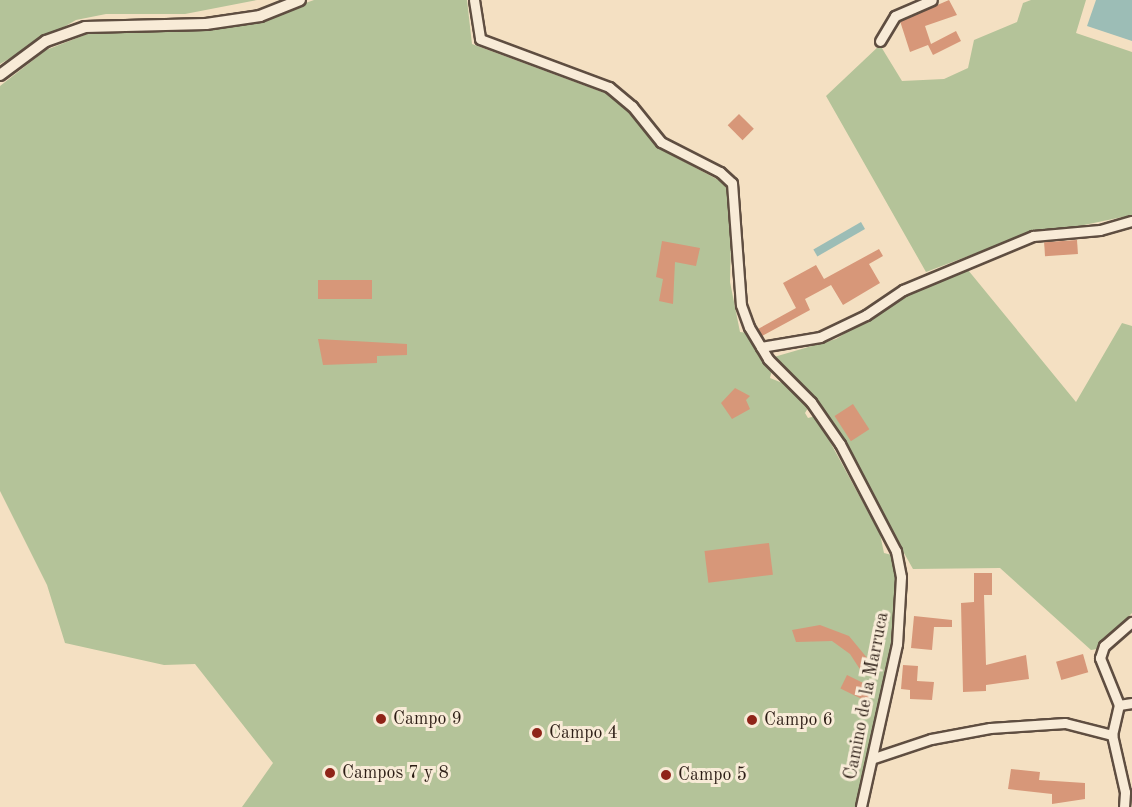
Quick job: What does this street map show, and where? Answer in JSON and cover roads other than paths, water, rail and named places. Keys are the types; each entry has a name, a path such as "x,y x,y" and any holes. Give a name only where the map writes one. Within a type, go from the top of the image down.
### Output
{"street":[{"path":"0,75 46,41 86,27 206,24 260,16 300,0"},
{"name":"Camino de la Marruca","path":"474,0 480,39 609,87 632,106 660,142 728,178 736,202 741,304 761,347 824,419 896,550 902,604 874,758 861,807"},
{"path":"880,41 895,15 932,0"},
{"path":"761,347 820,337 866,315 903,290 1027,238 1100,230 1132,221"},
{"path":"1124,807 1125,792 1112,735 1119,705 1101,652 1132,622"},
{"path":"1119,705 1132,704"},
{"path":"874,758 931,739 990,728 1065,723 1112,735"}],"water":[{"path":"1096,0 1132,0 1132,41 1087,26"},
{"path":"861,222 865,229 817,256 813,250"}],"place":[{"name":"Campo 9","path":"381,719"},
{"name":"Campo 6","path":"752,720"},
{"name":"Campo 4","path":"537,733"},
{"name":"Campos 7 y 8","path":"330,773"},
{"name":"Campo 5","path":"666,775"}]}
